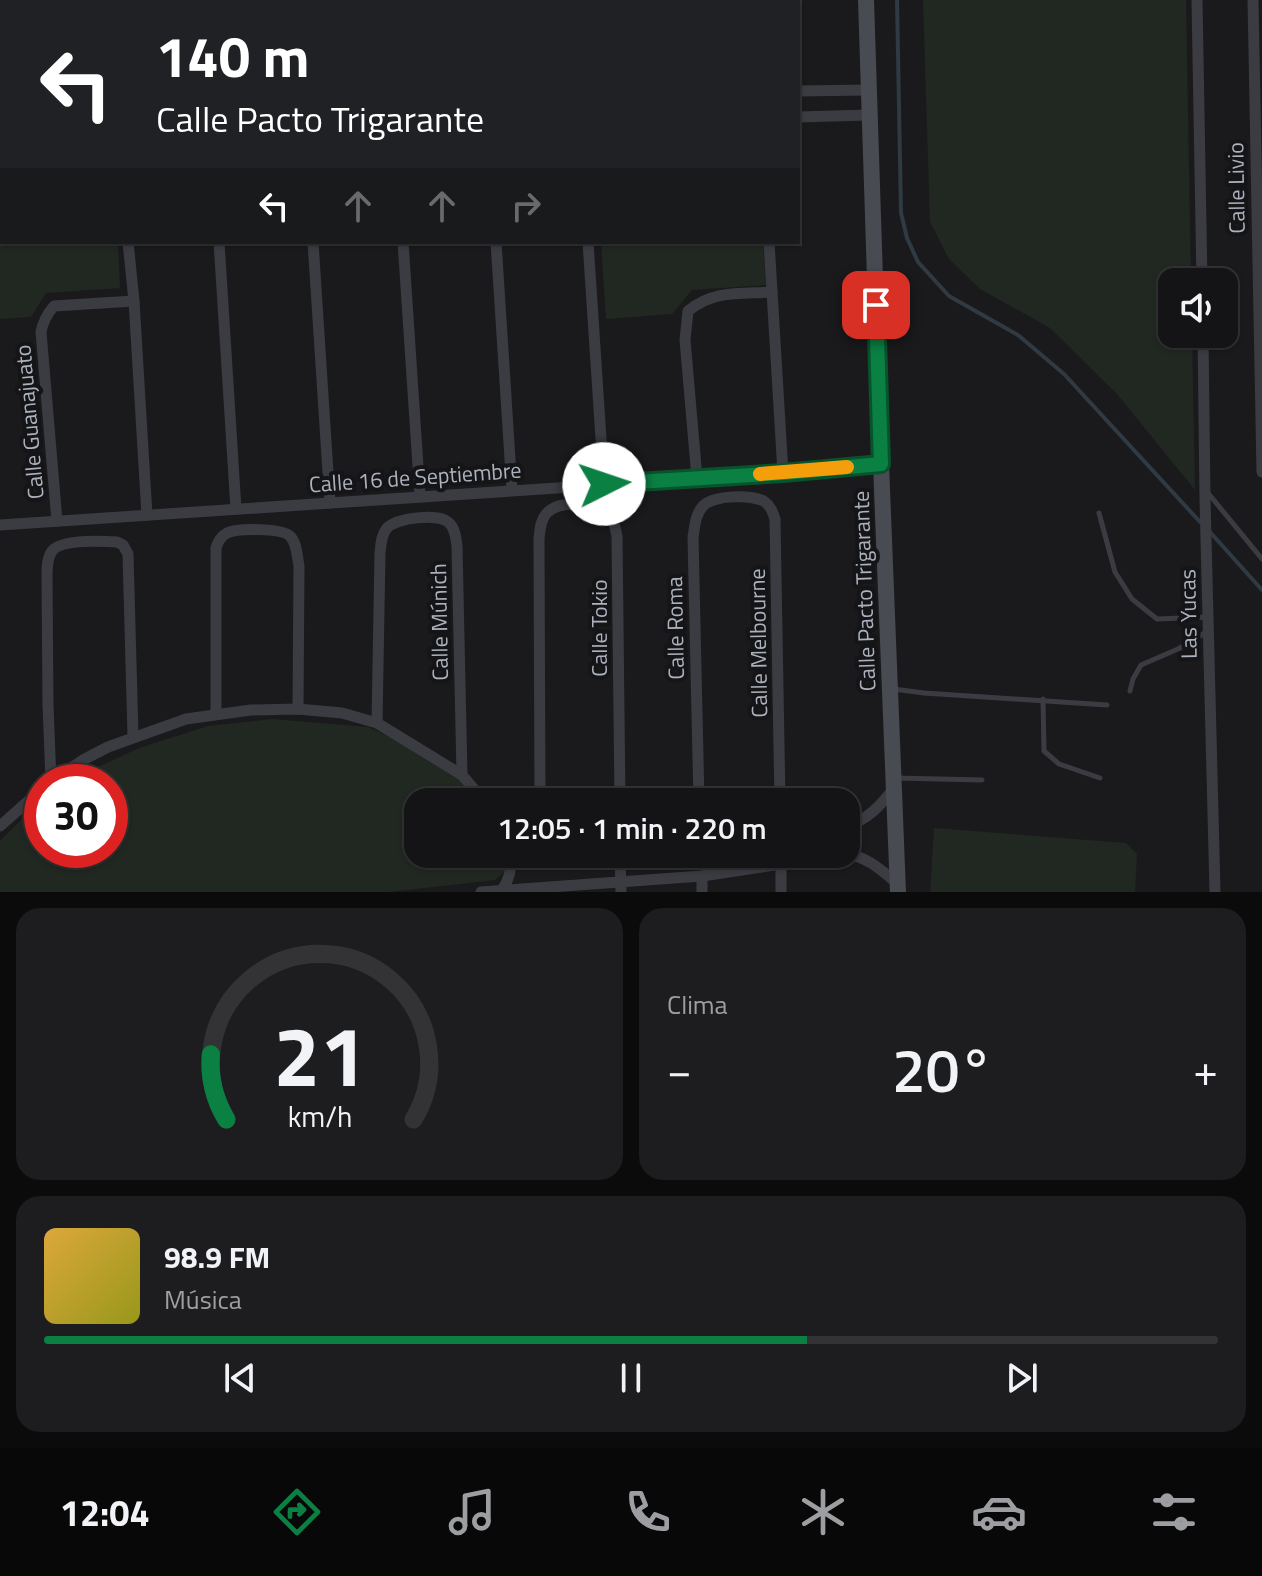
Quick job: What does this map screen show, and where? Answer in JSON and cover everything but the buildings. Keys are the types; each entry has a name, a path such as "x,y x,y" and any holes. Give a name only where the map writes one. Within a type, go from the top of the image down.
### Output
{"street":[{"name":"Calle Pacto Trigarante","path":"866,0 898,888"},
{"path":"1197,0 1202,268"},
{"name":"Calle Livio","path":"1253,0 1259,143 1262,472"},
{"path":"800,91 868,90"},
{"path":"800,117 869,115"},
{"path":"128,244 147,515"},
{"path":"219,244 236,509"},
{"path":"313,244 330,503"},
{"path":"403,244 420,496"},
{"path":"496,244 512,490"},
{"path":"588,244 604,484"},
{"path":"769,244 783,473"},
{"path":"697,478 685,340 688,311 708,298 772,292"},
{"name":"Calle Guanajuato","path":"57,521 41,332 46,315 54,306 134,301"},
{"name":"Las Yucas","path":"1203,348 1215,892"},
{"name":"Calle 16 de Septiembre","path":"0,525 881,464"},
{"name":"Calle Roma","path":"699,788 695,522 698,512 710,500 751,498"},
{"name":"Calle Melbourne","path":"751,498 764,501 775,519 780,788"},
{"name":"Calle Tokio","path":"540,788 539,539 545,516 565,505 588,505 601,509 615,524 619,556 620,788"},
{"name":"Calle Múnich","path":"377,723 383,533 389,525 398,521 439,518 448,521 456,537 462,775"},
{"path":"216,714 215,560 219,540 229,532 279,530 288,533 294,543 299,566 298,709"},
{"path":"50,764 47,576 50,553 56,546 65,543 117,542 128,554 133,736"},
{"path":"77,764 133,736 186,719 251,710 298,709 342,713 377,723 462,775 473,788"},
{"path":"860,820 880,806 894,783"},
{"path":"0,826 24,805"},
{"path":"860,858 898,888"},
{"path":"501,891 509,881 511,868"},
{"path":"481,892 621,887 739,868"},
{"path":"781,868 781,892"},
{"path":"702,876 702,892"}],"lane":[{"path":"1205,494 1262,559"},
{"path":"1099,513 1115,572 1132,599 1157,619 1208,617"},
{"path":"1130,691 1141,665 1178,649 1208,631"},
{"path":"890,689 1107,705"},
{"path":"1043,699 1044,751 1059,764 1100,778"},
{"path":"894,783 982,780"}],"shaded area":[{"path":"923,0 1186,0 1191,268 1158,268 1158,348 1192,348 1195,490 1117,394 1050,328 980,289 949,259 930,222"},
{"path":"0,244 118,244 120,288 46,293 31,317 0,319"},
{"path":"601,244 763,244 766,285 692,290 672,314 606,319"},
{"path":"272,719 368,727 419,750 462,778 469,788 404,788 404,868 504,868 504,872 495,880 389,892 0,892 0,841 24,817 24,868 128,868 128,764 104,764 139,748 208,726"},
{"path":"934,828 1126,843 1137,854 1135,892 930,892"}],"waterway":[{"path":"897,0 901,213 907,238 918,262 949,296 1018,335 1064,374 1201,523"},
{"path":"1210,532 1262,590"}],"slow traffic":[{"path":"760,474 847,467"}],"route":[{"path":"604,484 881,464 876,305"}]}
